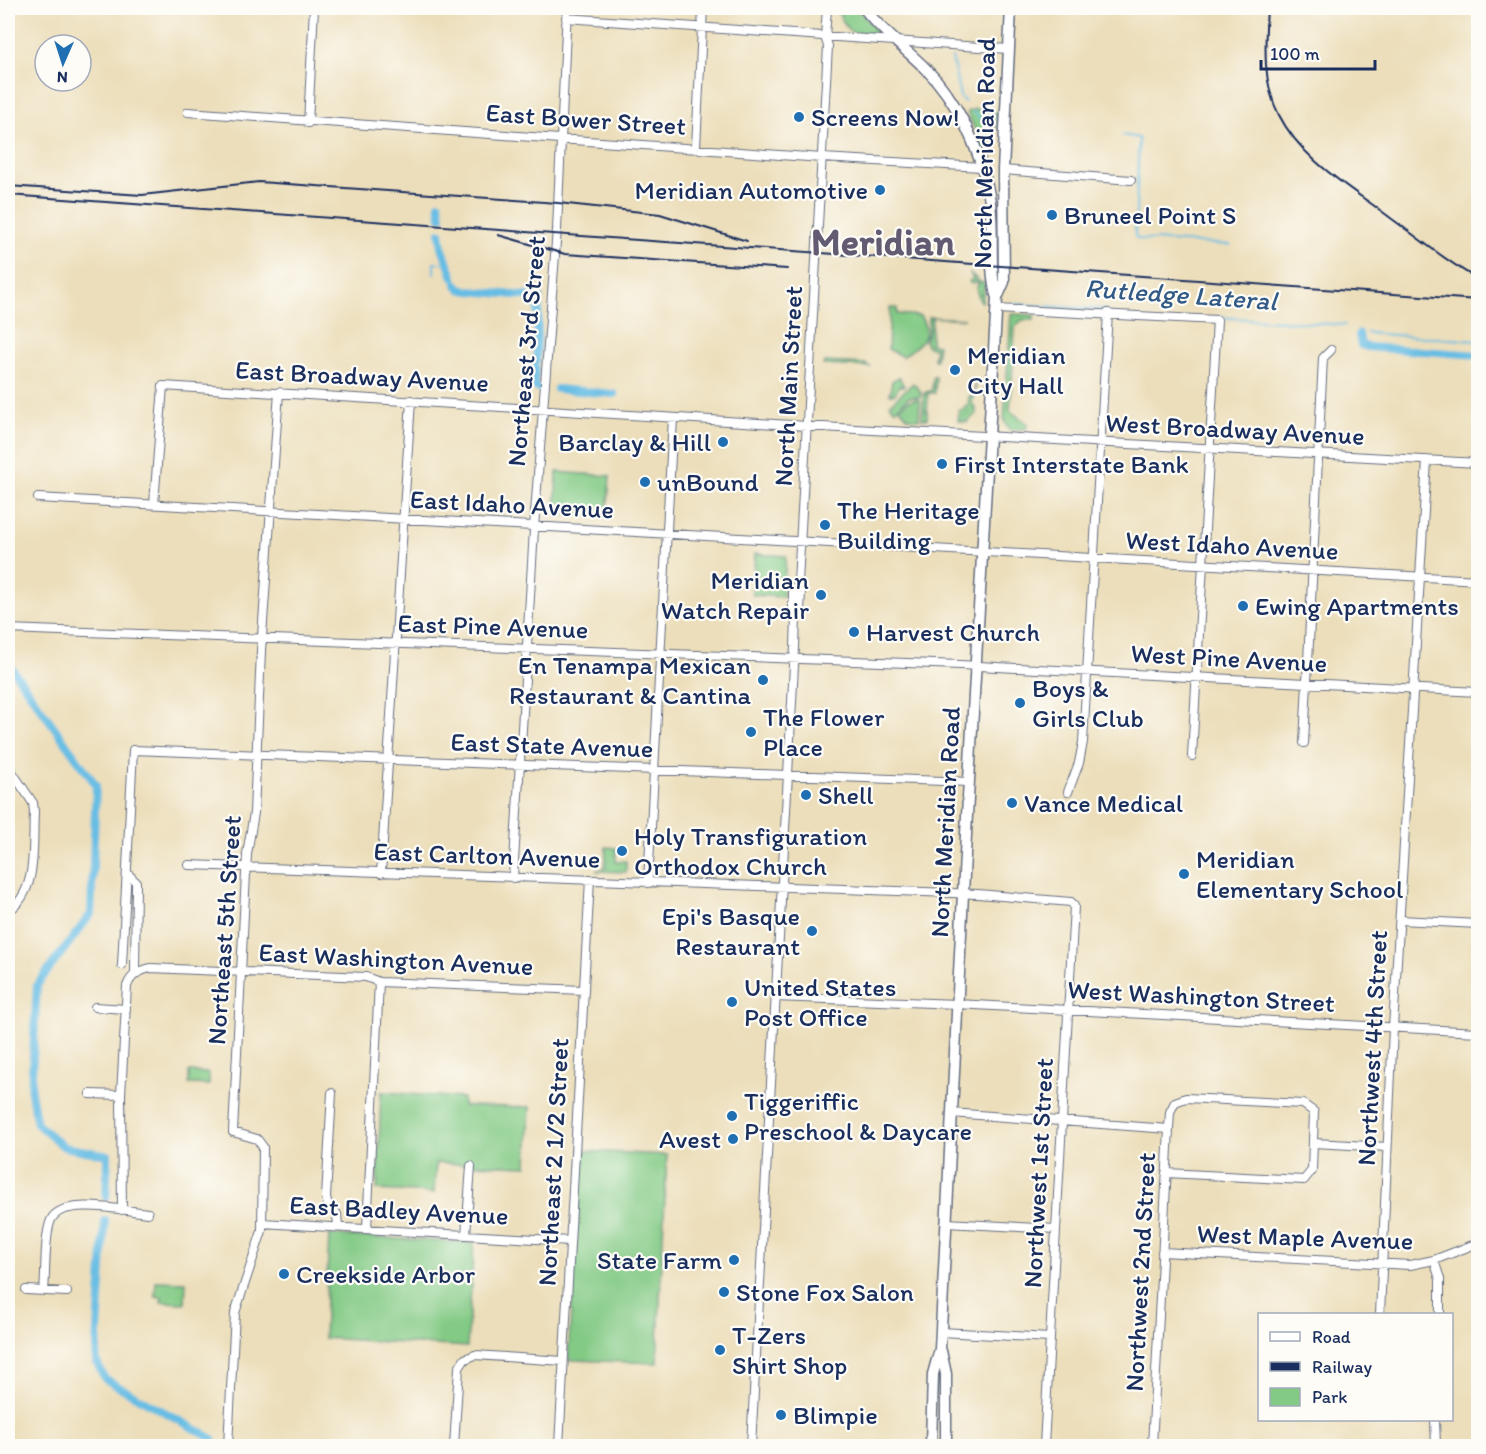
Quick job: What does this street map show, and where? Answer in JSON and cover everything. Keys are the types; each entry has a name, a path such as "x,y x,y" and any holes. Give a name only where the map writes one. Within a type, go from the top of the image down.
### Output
{"main road":[{"name":"North Meridian Road","path":"864,8 928,71 954,105 971,138 982,167 993,218 992,282 997,304"},
{"name":"North Meridian Road","path":"931,1446 933,1374 940,1349 941,1332 969,782 997,304 1004,282 1003,170 1011,8"},
{"name":"North Meridian Road","path":"940,1349 946,1374 946,1446"}],"street":[{"path":"308,123 314,8"},
{"name":"Northeast 3rd Street","path":"513,878 534,526 557,230 567,8"},
{"path":"696,147 703,8"},
{"name":"North Main Street","path":"751,1446 796,616 801,611 801,592 797,587 828,46 825,37 827,8"},
{"path":"567,18 1008,49"},
{"name":"East Bower Street","path":"188,112 308,123 982,167"},
{"path":"1003,170 1131,180"},
{"path":"997,304 1217,321 1192,756"},
{"path":"1068,792 1079,763 1083,742 1108,313"},
{"path":"1304,743 1323,358 1331,350"},
{"name":"East Broadway Avenue","path":"154,504 163,386 990,436"},
{"name":"Northeast 5th Street","path":"228,1446 235,1313 262,1231 263,1147 257,1139 233,1132 246,867 254,813 262,638 279,392"},
{"path":"381,873 411,400"},
{"path":"648,883 673,418"},
{"name":"West Broadway Avenue","path":"990,436 1479,463"},
{"name":"Northwest 4th Street","path":"1380,1313 1393,1028 1427,460"},
{"name":"East Idaho Avenue","path":"38,498 984,552"},
{"name":"West Idaho Avenue","path":"984,552 1479,580"},
{"name":"East Pine Avenue","path":"8,629 977,666"},
{"name":"West Pine Avenue","path":"977,666 1479,692"},
{"name":"East State Avenue","path":"127,873 133,750 969,782"},
{"path":"8,766 33,803 34,812 29,885 21,901 8,911"},
{"name":"East Carlton Avenue","path":"189,865 590,879 963,895 1071,902"},
{"path":"122,965 127,873"},
{"path":"122,1210 122,1095 127,986 135,974 133,967 136,882 127,873"},
{"name":"Northeast 2 1/2 Street","path":"559,1446 590,879"},
{"name":"Northwest 1st Street","path":"1044,1446 1074,906 1071,902"},
{"path":"1400,920 1479,924"},
{"name":"East Washington Avenue","path":"135,974 150,968 366,977 379,982 584,990"},
{"path":"367,1229 379,982"},
{"path":"775,997 957,1004"},
{"name":"West Washington Street","path":"957,1004 1479,1032"},
{"path":"95,1007 126,1009"},
{"path":"332,1093 326,1197 328,1205 337,1214 338,1227"},
{"path":"90,1094 122,1095"},
{"name":"Northwest 2nd Street","path":"1152,1446 1170,1112 1175,1102 1186,1098 1303,1104 1311,1109 1315,1118 1314,1143"},
{"path":"951,1113 1062,1119 1070,1124 1169,1129"},
{"path":"1166,1173 1304,1180 1312,1170 1314,1143 1387,1147"},
{"path":"466,1236 471,1166"},
{"path":"44,1291 49,1226 55,1214 69,1206 148,1212"},
{"path":"946,1222 1056,1229"},
{"name":"East Badley Avenue","path":"262,1223 570,1241"},
{"name":"West Maple Avenue","path":"1162,1252 1419,1264 1479,1243"},
{"path":"1434,1260 1440,1279 1440,1313"},
{"path":"26,1290 68,1292"},
{"path":"941,1332 1050,1338"},
{"path":"454,1446 459,1368 465,1359 476,1355 563,1361"},
{"path":"1435,1421 1436,1446"}],"green space":[{"path":"836,8 857,8 880,35 850,31"},
{"path":"975,109 996,112 996,130 989,133 992,155 988,159 967,112"},
{"path":"970,273 980,282 985,283 982,302 976,288 979,285 975,281 972,284 969,282 973,278"},
{"path":"890,308 897,308 897,314 920,316 926,331 922,341 903,357 888,349"},
{"path":"1011,314 1034,315 1034,320 1022,320 1015,327 1010,411 1027,423 1026,429 1010,430 1004,421"},
{"path":"929,317 932,317 931,344 938,345 936,360 934,360 935,348 928,347 925,341"},
{"path":"825,362 866,364 870,367 823,365"},
{"path":"899,377 904,386 899,386 895,394 890,394 892,381"},
{"path":"933,377 936,377 935,393 928,393 927,419 922,419 924,393 932,390"},
{"path":"977,380 972,403 976,414 967,422 958,421 959,410 964,410 965,406 968,406 969,396 972,396"},
{"path":"913,383 921,392 920,397 909,397 895,410 890,404"},
{"path":"917,399 920,401 919,419 908,418 900,408 908,401"},
{"path":"557,472 610,476 607,517 555,514"},
{"path":"755,554 786,556 783,597 752,595"},
{"path":"606,847 616,848 616,862 626,861 626,872 596,871 605,868"},
{"path":"189,1072 209,1073 209,1085 189,1084"},
{"path":"381,1092 463,1098 463,1106 530,1107 527,1166 436,1163 434,1193 377,1190"},
{"path":"582,1151 667,1155 657,1363 570,1360 568,1357"},
{"path":"329,1235 474,1243 467,1347 324,1338"},
{"path":"156,1281 186,1282 185,1303 161,1302 162,1297 155,1296"}],"waterway":[{"path":"952,58 960,96 965,102"},
{"path":"973,112 983,121 995,125"},
{"path":"1122,135 1139,138 1135,236 1138,239 1230,245"},
{"path":"439,204 441,217"},
{"path":"440,233 442,247 453,277"},
{"path":"434,274 434,263 442,263"},
{"path":"456,284 460,289 469,291 539,297 536,360"},
{"name":"Rutledge Lateral","path":"1014,304 1107,310"},
{"name":"Rutledge Lateral","path":"1217,317 1345,325"},
{"path":"1367,333 1478,341"},
{"name":"Rutledge Lateral","path":"1359,334 1361,345 1367,347 1478,355"},
{"path":"535,367 534,386 538,388"},
{"path":"557,389 614,394"},
{"path":"8,663 96,785 91,914 37,985 31,1093 37,1124 64,1147 108,1155 106,1197"},
{"path":"105,1220 96,1361 105,1379 213,1439 213,1446"}],"railway":[{"path":"1267,8 1265,49 1267,76 1279,115 1289,131 1301,146 1330,173 1445,258 1478,279"},
{"path":"8,186 142,195 259,182 558,203 660,214 747,241"},
{"path":"8,195 1478,300"},
{"path":"498,235 565,254 787,269"}],"place":[{"name":"Screens Now!","path":"799,117"},
{"name":"Meridian Automotive","path":"880,190"},
{"name":"Bruneel Point S","path":"1052,215"},
{"name":"Meridian City Hall","path":"955,370"},
{"name":"Barclay & Hill","path":"723,442"},
{"name":"First Interstate Bank","path":"942,464"},
{"name":"unBound","path":"645,482"},
{"name":"The Heritage Building","path":"825,525"},
{"name":"Meridian Watch Repair","path":"821,595"},
{"name":"Ewing Apartments","path":"1243,606"},
{"name":"Harvest Church","path":"854,632"},
{"name":"En Tenampa Mexican Restaurant & Cantina","path":"763,680"},
{"name":"Boys & Girls Club","path":"1020,703"},
{"name":"The Flower Place","path":"751,732"},
{"name":"Shell","path":"806,795"},
{"name":"Vance Medical","path":"1012,803"},
{"name":"Holy Transfiguration Orthodox Church","path":"622,851"},
{"name":"Meridian Elementary School","path":"1184,874"},
{"name":"Epi's Basque Restaurant","path":"812,931"},
{"name":"United States Post Office","path":"732,1002"},
{"name":"Tiggeriffic Preschool & Daycare","path":"732,1116"},
{"name":"Avest","path":"733,1139"},
{"name":"State Farm","path":"734,1260"},
{"name":"Creekside Arbor","path":"284,1274"},
{"name":"Stone Fox Salon","path":"724,1292"},
{"name":"T-Zers Shirt Shop","path":"720,1350"},
{"name":"Blimpie","path":"781,1415"}],"district":[{"name":"Meridian","path":"883,242"}]}
